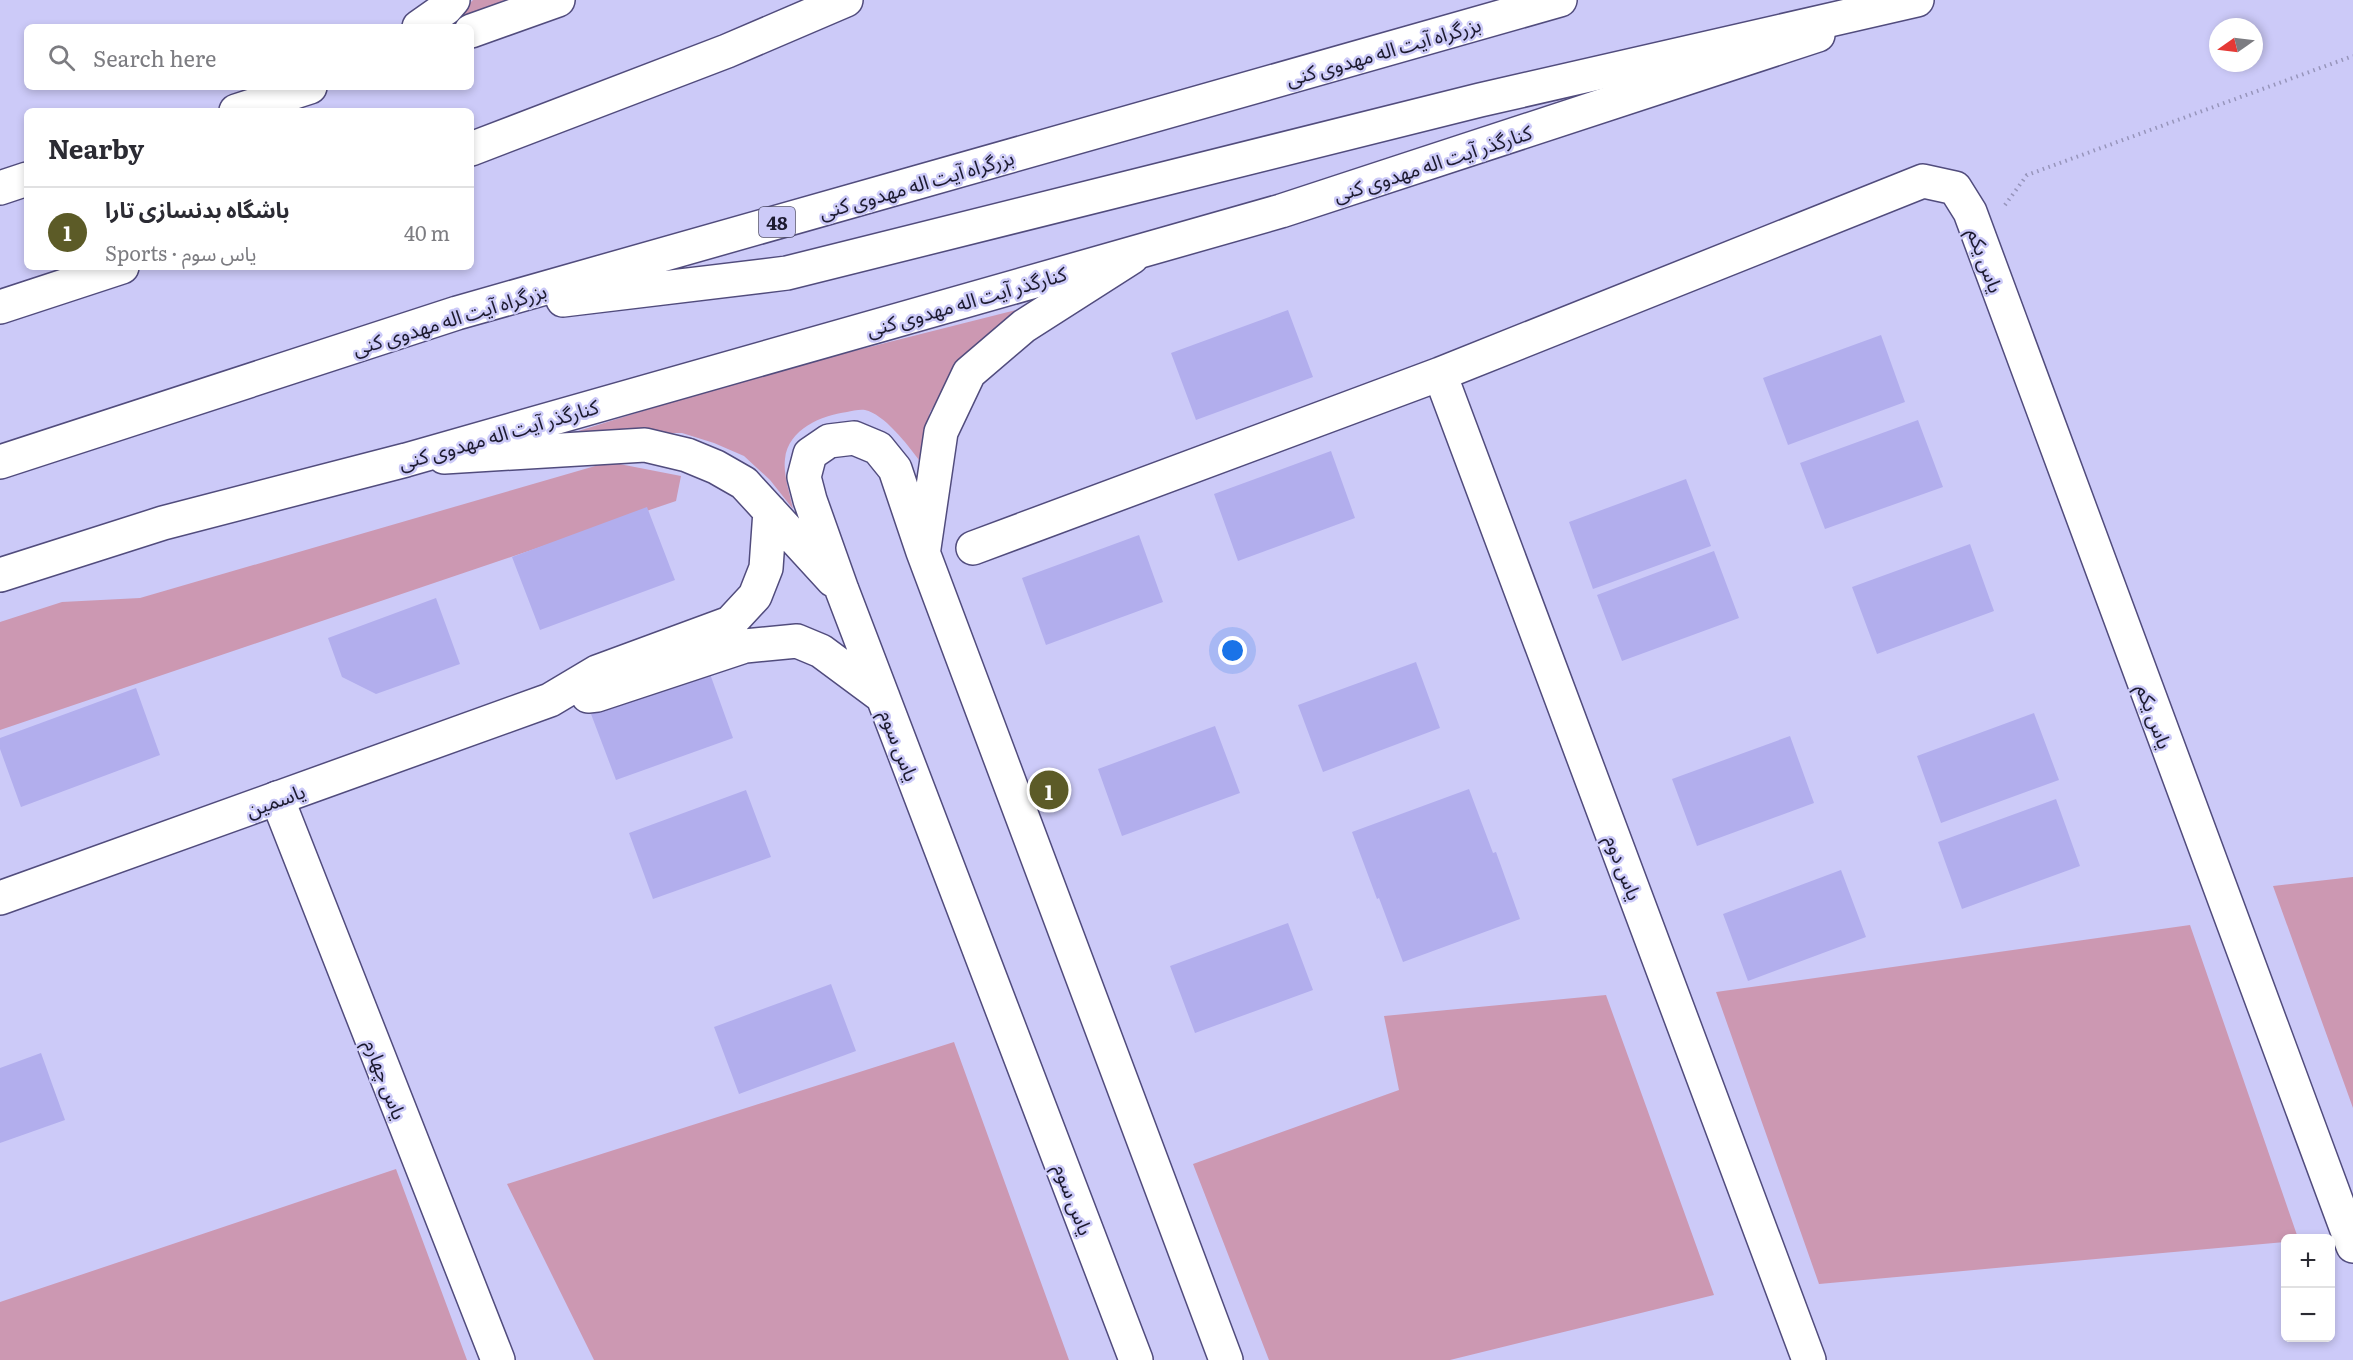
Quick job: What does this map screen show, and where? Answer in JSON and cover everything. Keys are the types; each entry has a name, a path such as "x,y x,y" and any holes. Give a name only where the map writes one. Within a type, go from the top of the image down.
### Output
{"main road":[{"path":"424,24 446,9 453,0"},
{"path":"474,30 558,0"},
{"path":"474,148 728,51 846,0"},
{"name":"بزرگراه آیت اله مهدوی کنی","path":"0,462 458,313 1560,0"},
{"path":"458,313 787,273 1480,100 1917,0"},
{"name":"کنارگذر آیت اله مهدوی کنی","path":"0,575 163,523 406,460 1368,184 1924,0"},
{"path":"245,108 301,90"},
{"path":"0,188 24,180"},
{"name":"یاس یکم","path":"1440,374 1923,181 1955,188 1970,212 2353,1246"},
{"path":"923,552 941,432 969,373 1024,326 1143,250"},
{"path":"0,307 113,270"},
{"path":"973,548 1440,374"},
{"name":"یاس دوم","path":"1440,374 1809,1360"},
{"path":"842,590 804,477 810,454 829,441 854,438 878,448 895,469 923,552 1226,1360"},
{"name":"یاس سوم","path":"406,460 645,445 687,455 716,467 744,483 842,590 1136,1360"},
{"path":"550,700 597,672 730,623 755,596 766,568 770,511"},
{"path":"550,700 597,695 745,646 797,641 820,651 883,697"},
{"name":"یاسمین","path":"0,898 550,700"},
{"name":"یاس چهارم","path":"277,798 498,1360"}],"path":[{"path":"1980,240 2027,175 2353,56"}],"shaded area":[{"path":"473,0 505,0 449,24"},
{"path":"1044,303 957,368 930,412 919,460 888,424 880,417 865,410 827,416 799,432 792,439 785,459 786,478 793,509 770,480 744,456 714,443 682,433 572,433 710,390 814,361"},
{"path":"609,462 681,476 676,501 0,730 0,622 62,602 140,598"},
{"path":"2353,877 2353,1108 2273,886"},
{"path":"2190,925 2297,1234 2281,1234 2281,1242 1819,1284 1716,992"},
{"path":"1606,995 1714,1295 1450,1360 1269,1360 1193,1164 1399,1090 1384,1016"},
{"path":"954,1042 1069,1360 594,1360 507,1184"},
{"path":"396,1169 467,1360 0,1360 0,1302"}],"building":[{"path":"1288,310 1313,377 1196,420 1171,353"},
{"path":"1881,335 1905,402 1788,445 1763,378"},
{"path":"1918,420 1943,487 1825,529 1800,463"},
{"path":"1331,451 1355,518 1238,561 1214,494"},
{"path":"1686,479 1711,546 1593,589 1569,522"},
{"path":"647,507 675,580 540,630 512,557"},
{"path":"1139,535 1163,602 1046,645 1022,578"},
{"path":"1970,544 1994,611 1877,654 1852,587"},
{"path":"1714,551 1739,618 1622,661 1597,595"},
{"path":"436,598 460,664 376,694 342,677 328,638"},
{"path":"1416,662 1440,728 1323,772 1298,705"},
{"path":"709,671 733,738 616,780 591,714"},
{"path":"136,688 160,755 21,807 0,749 0,738"},
{"path":"2034,713 2059,780 1941,823 1917,756"},
{"path":"1215,726 1240,793 1122,836 1098,769"},
{"path":"1790,736 1814,803 1697,846 1672,779"},
{"path":"1469,789 1493,853 1496,852 1520,919 1403,962 1352,832"},
{"path":"746,790 771,857 653,899 629,833"},
{"path":"2056,799 2080,866 1962,909 1938,842"},
{"path":"1841,870 1866,937 1748,981 1723,914"},
{"path":"1288,923 1313,990 1195,1033 1170,966"},
{"path":"831,984 856,1051 739,1094 714,1027"},
{"path":"41,1053 65,1120 0,1143 0,1068"}],"place":[{"name":"باشگاه بدنسازی تارا","path":"1049,790"}]}
